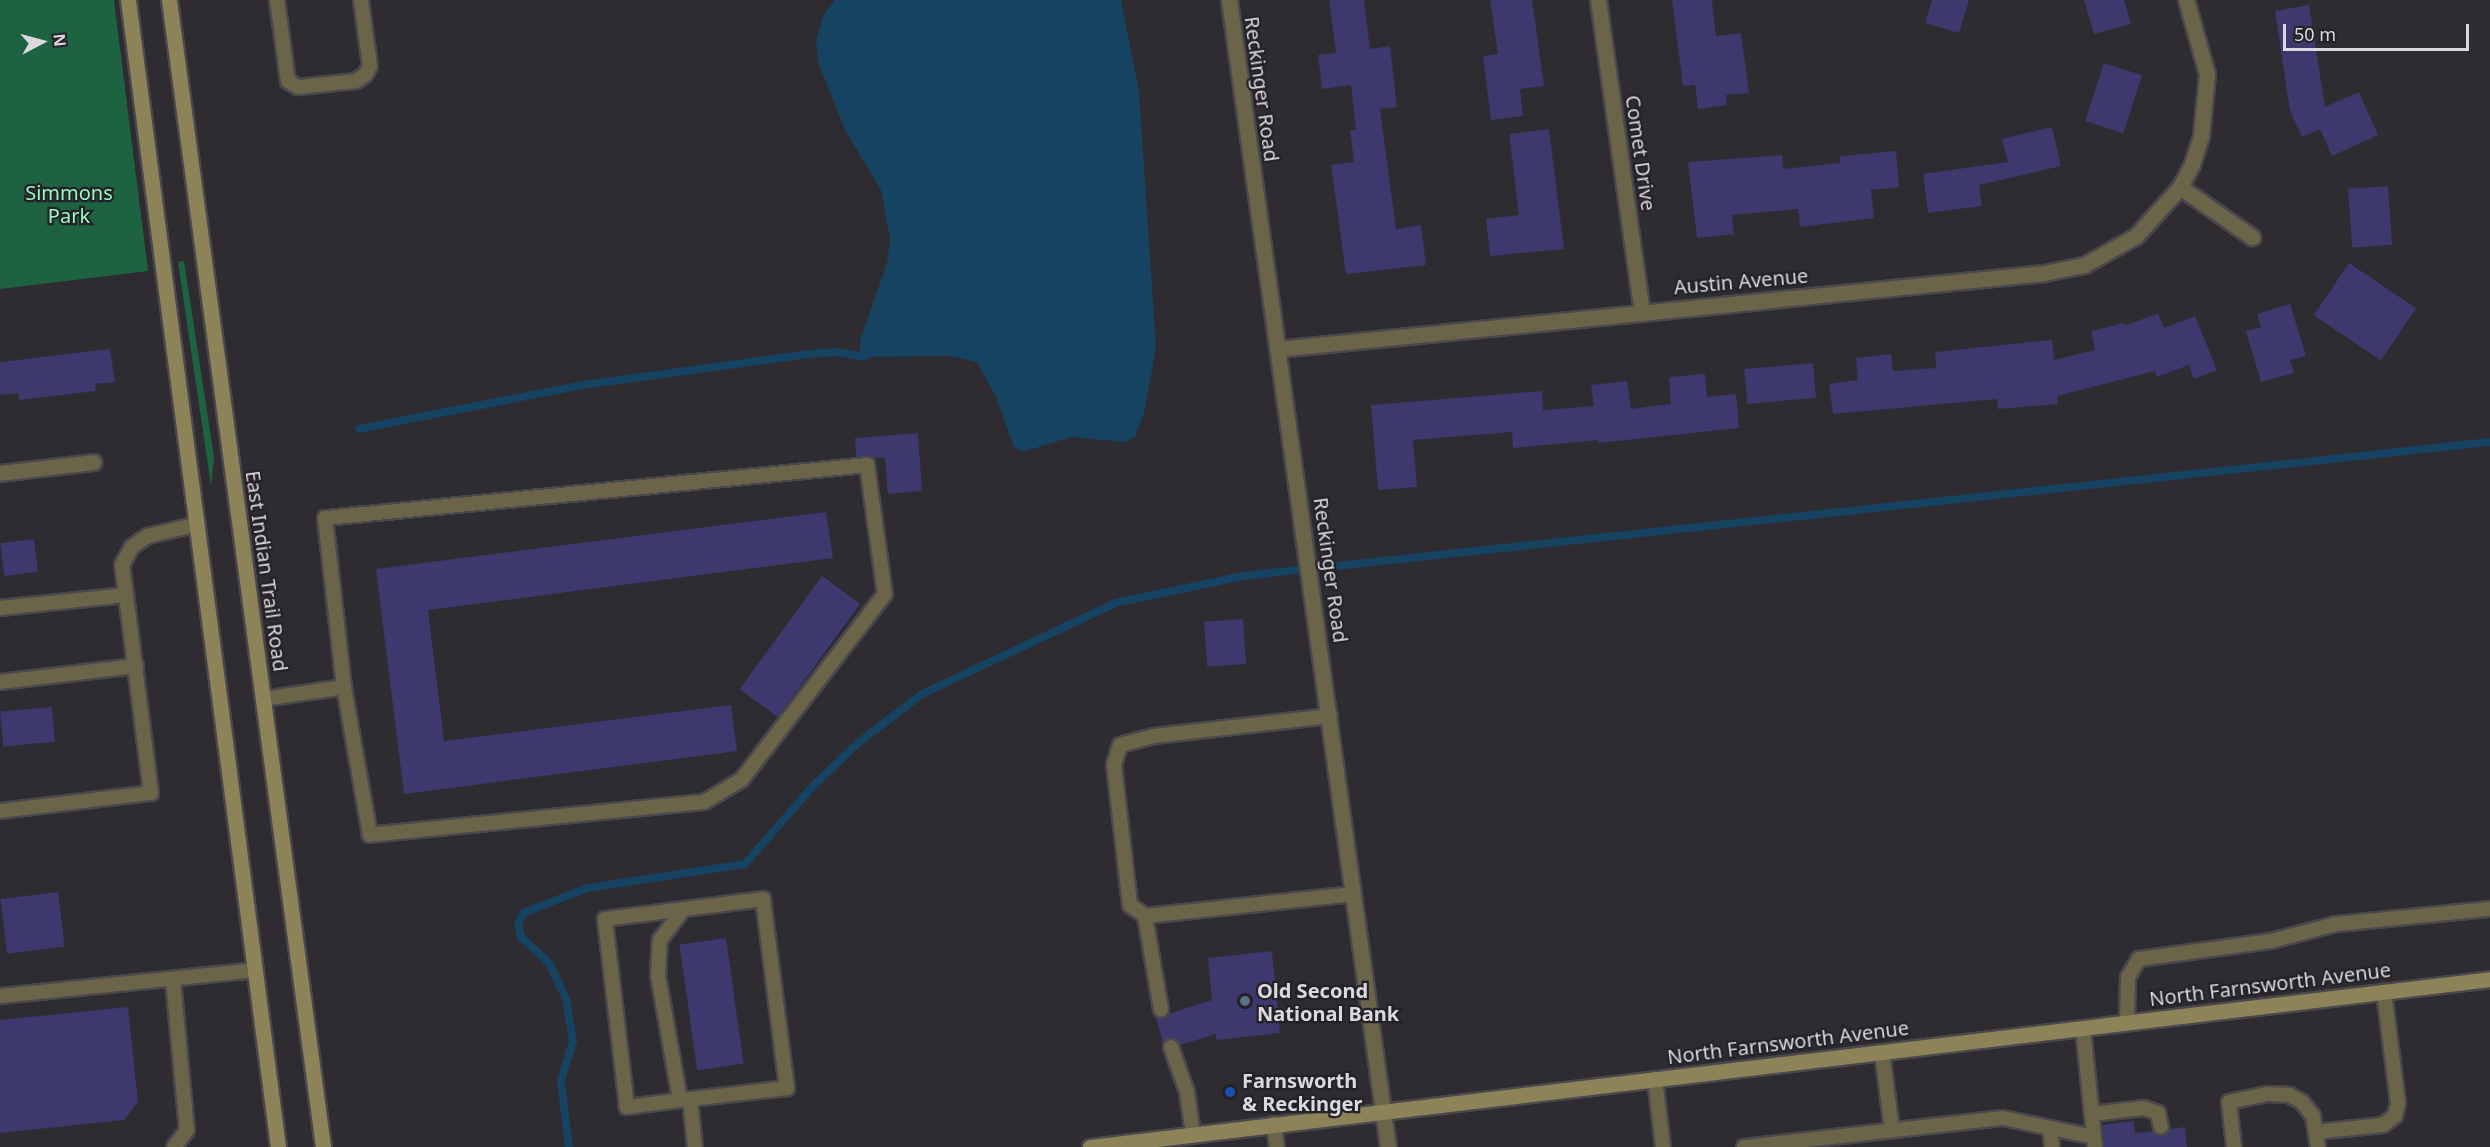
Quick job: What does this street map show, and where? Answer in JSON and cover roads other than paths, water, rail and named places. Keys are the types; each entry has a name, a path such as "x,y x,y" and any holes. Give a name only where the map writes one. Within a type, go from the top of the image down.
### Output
{"main road":[{"path":"128,0 278,1147"},
{"name":"East Indian Trail Road","path":"169,0 323,1147"},
{"name":"North Farnsworth Avenue","path":"1090,1147 1160,1143 1193,1134 2490,979"}],"street":[{"name":"Reckinger Road","path":"1229,0 1313,590 1388,1147"},
{"name":"Comet Drive","path":"1598,0 1642,312"},
{"name":"Austin Avenue","path":"1277,349 2044,273 2084,265 2136,236 2180,187 2201,136 2206,103 2202,48 2186,0"},
{"path":"2180,187 2252,237"},
{"path":"0,473 93,462"}],"lane":[{"path":"277,0 288,81 298,87 356,81 365,75 370,66 361,0"},
{"path":"867,465 885,594 741,780 704,802 370,835 344,687 325,518 867,465"},
{"path":"0,811 151,793 122,565 132,547 148,536 198,524"},
{"path":"0,608 126,595"},
{"path":"0,682 136,666"},
{"path":"263,699 344,687"},
{"path":"1330,716 1154,736 1120,745 1114,765 1130,905 1145,916 1354,894"},
{"path":"763,899 787,1088 685,1100 627,1107 604,919 763,899"},
{"path":"683,909 660,940 658,975 694,1147"},
{"path":"2127,1023 2128,977 2139,959 2271,941 2336,924 2490,909"},
{"path":"1145,916 1161,1010"},
{"path":"0,996 255,970"},
{"path":"173,980 188,1130 174,1147"},
{"path":"2316,1132 2383,1125 2395,1116 2398,1103 2384,992"},
{"path":"1744,1147 1825,1142 1892,1130 2003,1118 2050,1128 2094,1142 2083,1028"},
{"path":"1171,1047 1187,1092 1193,1134"},
{"path":"1882,1052 1892,1130"},
{"path":"1656,1078 1663,1147"},
{"path":"2234,1147 2229,1102 2266,1094 2289,1095 2302,1102 2313,1116 2318,1147"},
{"path":"2092,1114 2144,1108 2158,1113 2161,1128"},
{"path":"1275,1124 1277,1147"},
{"path":"2050,1128 2052,1147"}],"water":[{"path":"835,0 1121,0 1139,91 1156,347 1144,413 1135,437 1124,442 1071,437 1023,452 1014,447 996,397 977,362 949,356 865,357 860,351 860,340 887,263 890,238 881,190 845,130 818,62 816,41 823,16"}],"waterway":[{"path":"359,429 583,385 809,354 835,352 865,357"},
{"path":"569,1147 561,1081 573,1041 566,999 550,964 521,937 518,923 525,912 588,888 745,864 813,786 858,743 922,694 1115,603 1243,576 2490,442"}],"place":[{"name":"Old Second National Bank","path":"1245,1001"},
{"name":"Farnsworth & Reckinger","path":"1230,1092"}],"park label":[{"name":"Simmons Park","path":"69,204"}]}
